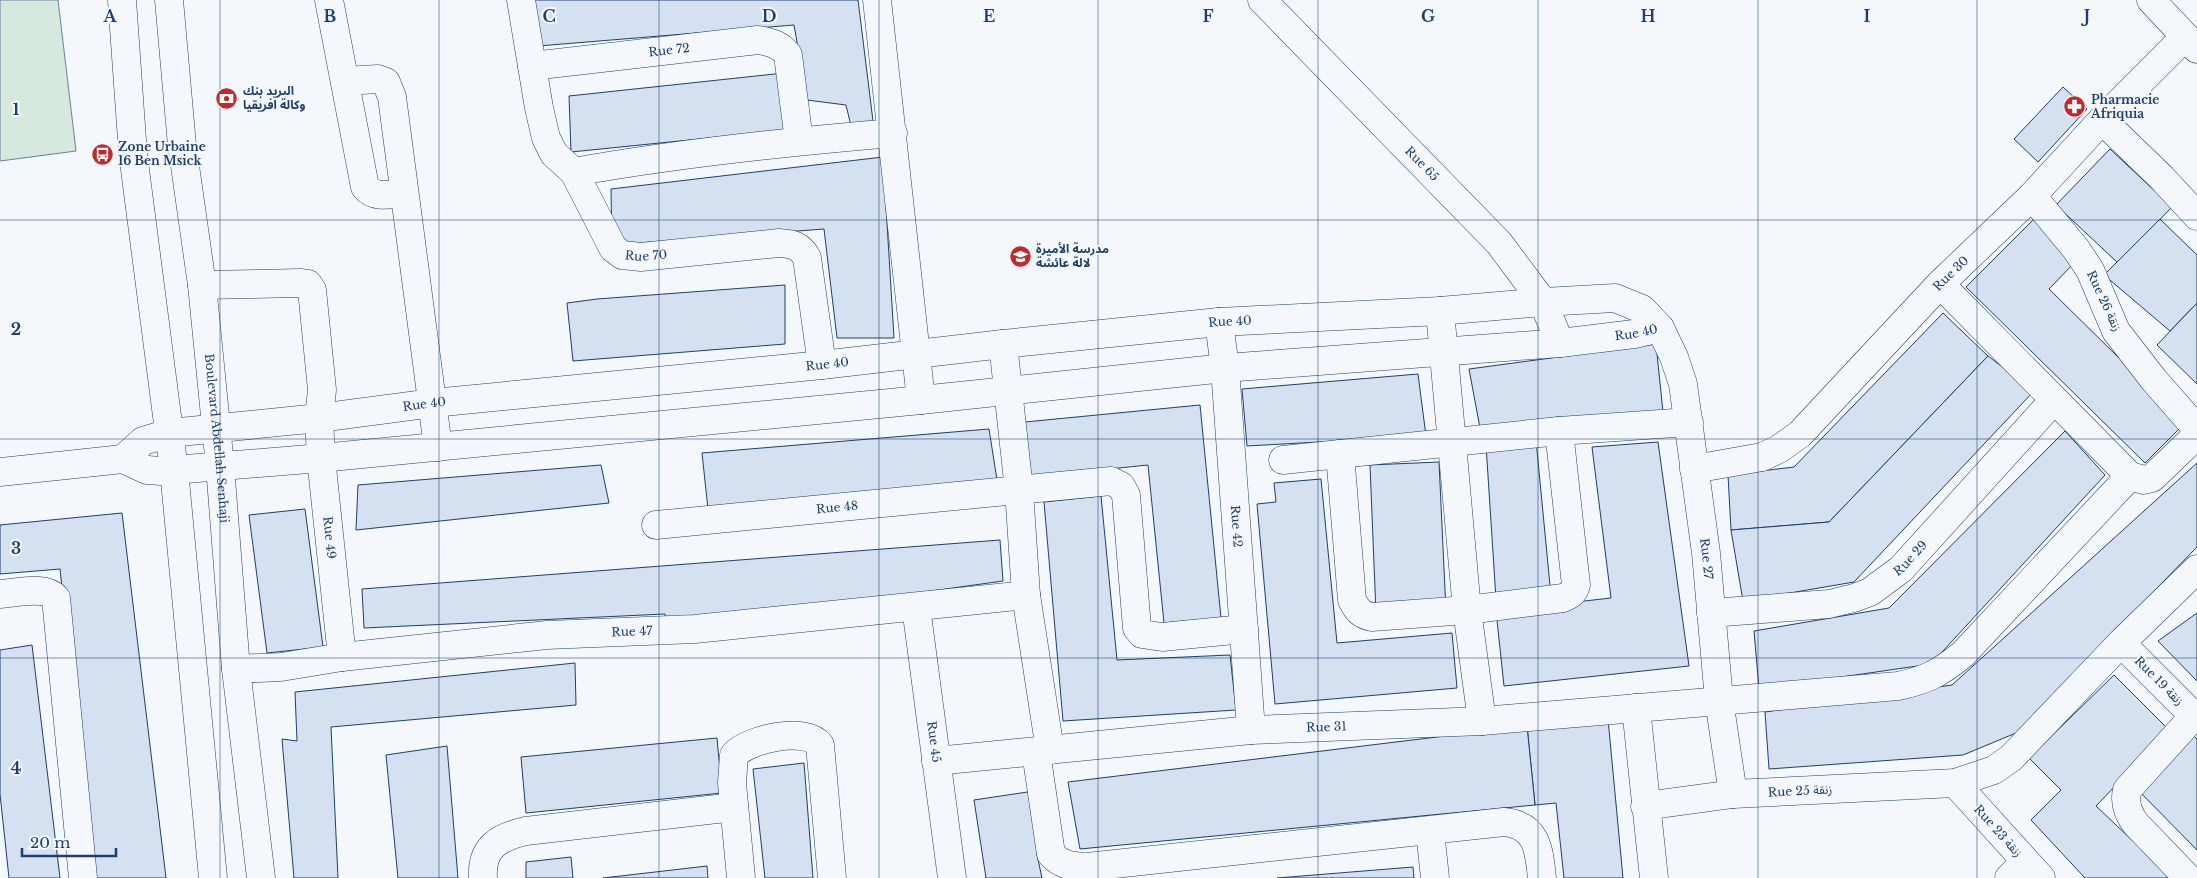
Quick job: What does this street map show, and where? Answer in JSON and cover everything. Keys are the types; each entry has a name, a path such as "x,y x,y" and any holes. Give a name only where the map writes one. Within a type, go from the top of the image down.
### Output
{"street":[{"path":"122,0 134,154 170,433 213,878"},
{"name":"Boulevard Abdellah Senhaji","path":"169,0 182,145 202,285 220,466 236,669 261,878"},
{"path":"330,0 365,187 375,194 404,193"},
{"name":"Rue 70","path":"521,0 546,138 554,154 574,172 609,244 622,255 641,257 779,243 794,244 802,249 807,258 822,365"},
{"path":"878,0 921,400"},
{"name":"Rue 65","path":"1262,0 1499,242 1543,302 1560,343"},
{"path":"2151,0 2191,43"},
{"name":"Rue 72","path":"532,66 758,40 777,45 784,49 788,55 799,141"},
{"name":"Rue 30","path":"1694,469 1762,457 1779,449 1800,434 1940,284 2032,196 2102,120 2191,43"},
{"path":"345,81 378,79 386,82 390,88 438,446"},
{"path":"2102,120 2162,178 2197,216"},
{"path":"574,172 799,141 893,133"},
{"name":"Rue 26 زنقة","path":"2032,196 2076,249 2090,270 2116,331 2154,380 2197,429"},
{"name":"Rue 49","path":"202,285 238,283 308,284 314,294 322,390 319,418 321,458 342,657"},
{"path":"1940,284 2130,476 2144,480 2152,478 2197,435"},
{"name":"Rue 40","path":"1615,298 1642,310 1660,328 1634,334 1560,343 1225,368 921,400 321,458 174,470 147,470 123,459 143,442 170,433 319,418 433,403 822,365 1220,322 1440,312 1543,302 1615,298"},
{"path":"1440,312 1467,610 1482,721"},
{"name":"Rue 42","path":"1220,322 1225,368 1251,730"},
{"name":"Rue 27","path":"1660,328 1674,357 1683,384 1689,422 1706,553 1719,700 1733,794"},
{"path":"1003,344 1019,490 1026,595 1052,854 1062,864 1087,867 1504,822 1515,823 1523,827 1535,839 1542,878"},
{"name":"Rue 29","path":"1710,613 1829,604 1870,592 1901,568 2054,400"},
{"path":"1283,460 1559,431 1689,422"},
{"path":"1340,454 1352,600 1357,611 1365,616 1372,617 1467,610 1563,598 1570,596 1574,591 1576,585 1559,431"},
{"path":"0,472 123,459"},
{"name":"Rue 31","path":"936,761 1251,730 1482,721 1898,686 1931,678 1963,654 2130,476"},
{"name":"Rue 48","path":"656,525 1111,481 1121,486 1126,495 1138,628 1142,634 1162,637 1244,629"},
{"name":"Rue 25 زنقة","path":"1645,806 1733,794 1955,783 1994,770 2011,758 2121,642 2197,570"},
{"path":"0,594 44,591 56,598 83,878"},
{"name":"Rue 47","path":"236,669 281,667 342,657 548,635 695,630 1026,595"},
{"name":"Rue 45","path":"916,607 952,878"},
{"name":"Rue 19 زنقة","path":"2121,642 2195,718"},
{"path":"1636,708 1654,878"},
{"path":"2188,878 2129,815 2125,797 2127,790 2195,718"},
{"path":"742,878 734,807 732,766 734,755 747,744 799,735 810,736 816,740 820,745 822,753 832,878"},
{"name":"Rue 23 زنقة","path":"1955,783 2025,873"},
{"path":"483,878 485,862 489,851 504,836 526,831 734,807"},
{"path":"1430,831 1436,878"}],"shaded area":[{"path":"0,0 58,0 76,151 0,161"}],"building":[{"path":"531,0 858,0 873,121 851,126 846,105 807,100 794,25 538,46"},
{"path":"784,73 788,130 571,152 569,96"},
{"path":"2063,87 2087,109 2038,162 2014,139"},
{"path":"2110,149 2172,207 2118,263 2056,205"},
{"path":"883,157 894,338 837,338 824,229 612,245 611,189"},
{"path":"2035,218 2077,260 2049,289 2185,423 2145,463 1966,287"},
{"path":"2160,219 2197,255 2197,303 2170,331 2104,275"},
{"path":"785,285 785,344 573,361 567,303 597,299"},
{"path":"2197,303 2197,384 2157,345"},
{"path":"1943,313 1988,356 1829,522 1731,530 1728,475 1794,467"},
{"path":"1656,344 1663,412 1480,428 1469,369"},
{"path":"1988,356 2034,391 1854,582 1743,601 1731,530 1829,522"},
{"path":"1418,374 1426,436 1247,446 1242,389"},
{"path":"1200,405 1221,618 1164,623 1148,465 1031,477 1025,422"},
{"path":"989,429 997,480 708,509 702,453"},
{"path":"2065,431 2105,475 1931,664 1759,689 1754,631 1889,608"},
{"path":"1536,440 1551,596 1496,599 1486,445"},
{"path":"1658,442 1689,666 1504,686 1496,611 1611,598 1592,447"},
{"path":"1439,462 1446,611 1376,614 1370,465"},
{"path":"2197,463 2197,547 2016,733 1963,755 1769,769 1765,712 1952,685"},
{"path":"601,465 609,503 356,530 358,485"},
{"path":"1321,479 1337,643 1452,633 1457,688 1275,704 1257,504 1276,502 1274,483"},
{"path":"1101,496 1117,660 1230,655 1236,710 1063,721 1044,502"},
{"path":"305,509 323,647 267,653 249,515"},
{"path":"122,513 166,878 93,878 60,569 0,574 0,525"},
{"path":"1000,540 1003,581 666,628 665,614 364,628 362,589"},
{"path":"2197,613 2197,681 2158,641"},
{"path":"32,645 60,878 9,878 0,794 0,650"},
{"path":"575,663 576,705 331,727 338,878 294,878 282,739 297,741 295,692"},
{"path":"2114,675 2169,730 2096,806 2172,878 2085,878 2031,820 2061,790 2029,758"},
{"path":"1608,719 1623,878 1564,878 1556,803 1535,805 1527,726"},
{"path":"1527,726 1535,805 1080,849 1068,782"},
{"path":"2190,732 2197,739 2197,850 2135,787"},
{"path":"717,738 722,793 526,813 521,757"},
{"path":"447,746 458,878 398,878 386,755"},
{"path":"804,763 813,878 765,878 753,769"},
{"path":"1034,791 1037,855 1042,878 986,878 974,800"},
{"path":"571,857 573,878 526,878 526,862"},
{"path":"707,866 708,878 603,878"},
{"path":"1413,867 1414,878 1277,878"}],"place":[{"name":"البريد بنك وكالة افريقيا","path":"227,98"},
{"name":"Pharmacie Afriquia","path":"2075,107"},
{"name":"Zone Urbaine 16 Ben Msick","path":"102,154"},
{"name":"مدرسة الأميرة لالة عائشة","path":"1020,256"}]}
